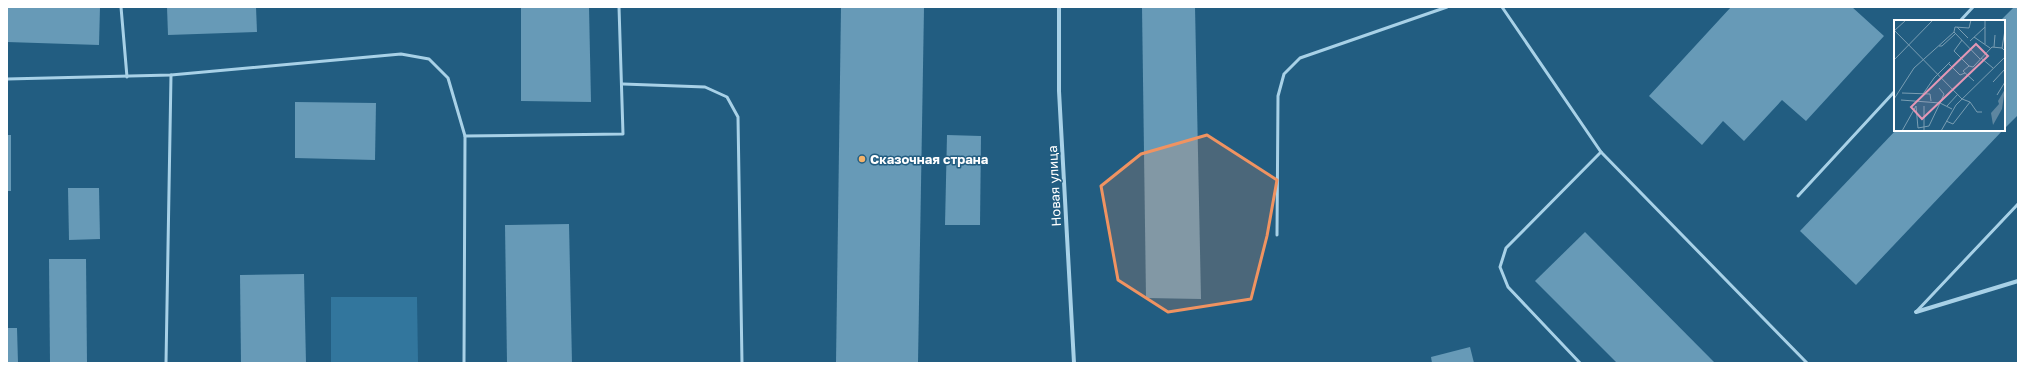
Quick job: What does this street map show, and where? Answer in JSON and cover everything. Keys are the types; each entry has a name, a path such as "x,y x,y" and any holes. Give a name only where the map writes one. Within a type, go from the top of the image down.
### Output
{"street":[{"name":"Новая улица","path":"1060,7 1059,91 1074,363"},
{"path":"1916,312 2018,280"}],"lane":[{"path":"121,7 127,76"},
{"path":"465,136 623,134 623,84 619,7"},
{"path":"1277,235 1278,96 1284,74 1300,58 1447,7"},
{"path":"1502,7 1601,152 1807,363"},
{"path":"1961,20 1974,7"},
{"path":"7,79 171,75 401,54 429,59 448,78 465,136 464,363"},
{"path":"166,363 171,75"},
{"path":"623,84 705,87 727,98 738,118 742,363"},
{"path":"1798,196 1894,92"},
{"path":"1580,363 1508,287 1500,267 1506,248 1601,152"},
{"path":"1916,312 2018,204"}],"highlighted area":[{"path":"1207,135 1277,180 1267,236 1251,299 1168,312 1118,280 1101,186 1141,154"}],"shaded area":[{"path":"331,297 417,297 418,363 331,363"}],"building":[{"path":"7,7 100,7 99,45 7,42"},
{"path":"167,7 256,7 257,32 168,35"},
{"path":"521,7 589,7 591,102 521,101"},
{"path":"841,7 924,8 918,363 836,363"},
{"path":"1142,7 1195,7 1201,299 1146,298"},
{"path":"1731,7 1852,7 1884,36 1806,121 1782,100 1744,141 1723,121 1702,145 1649,96"},
{"path":"2014,7 2018,7 2018,115 2005,128 2005,20 2001,20"},
{"path":"295,102 376,103 375,160 295,158"},
{"path":"1895,131 2002,131 1856,285 1800,231"},
{"path":"7,135 11,135 11,191 7,191"},
{"path":"947,135 981,136 980,225 945,225"},
{"path":"68,188 99,188 100,239 69,240"},
{"path":"569,224 572,363 507,363 505,225"},
{"path":"1585,232 1715,363 1617,363 1535,281"},
{"path":"49,259 86,259 87,363 50,363"},
{"path":"304,274 306,363 241,363 240,275"},
{"path":"7,328 17,328 18,363 7,363"},
{"path":"1470,347 1474,363 1432,363 1431,357"}],"place":[{"name":"Сказочная страна","path":"862,159"}]}
